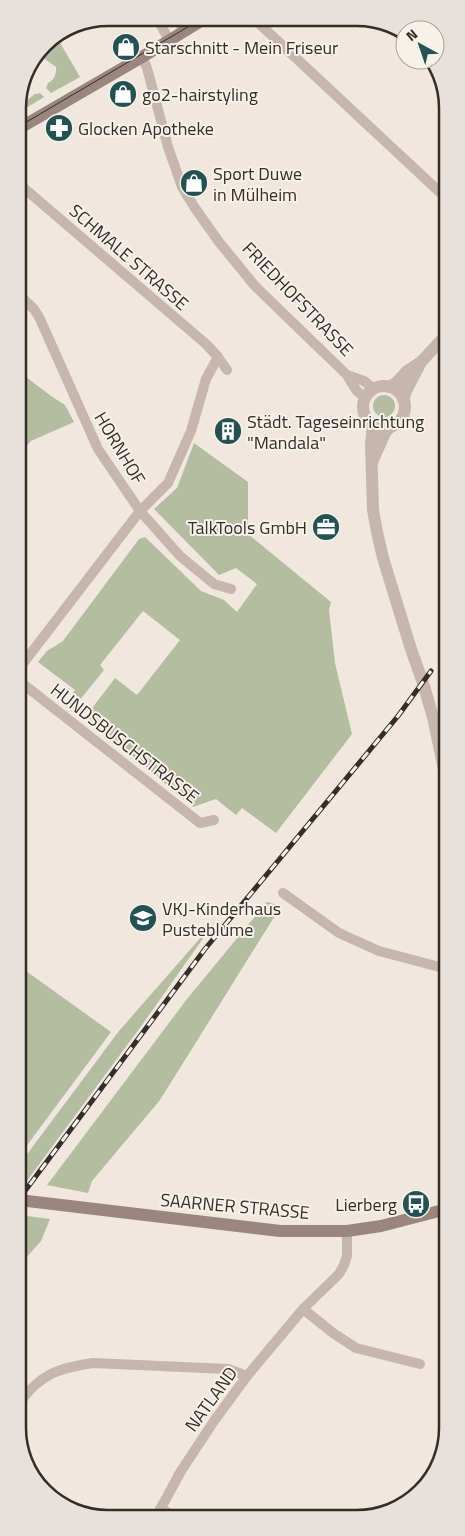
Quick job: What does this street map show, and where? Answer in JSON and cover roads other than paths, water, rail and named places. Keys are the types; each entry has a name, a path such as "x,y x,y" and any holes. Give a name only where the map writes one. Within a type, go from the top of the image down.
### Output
{"main road":[{"path":"26,124 192,26"},
{"name":"SAARNER STRASSE","path":"26,1201 280,1231 347,1231 381,1226 439,1211"}],"street":[{"path":"161,26 169,40"},
{"path":"181,26 184,31"},
{"path":"262,26 439,191"},
{"name":"FRIEDHOFSTRASSE","path":"142,57 147,68 168,147 182,187 195,208 219,242 255,286 347,375 356,390 365,398 363,410 365,416 373,425 371,444 373,510 377,532 383,558 433,717 439,746"},
{"name":"SCHMALE STRASSE","path":"26,190 206,344 227,370"},
{"name":"HORNHOF","path":"26,302 34,309 40,319 98,449 140,511 180,556 214,584 231,589"},
{"path":"389,387 407,371 422,362 439,343"},
{"path":"26,660 140,511 168,483 191,431 206,379 218,358"},
{"name":"FRIEDHOFSTRASSE","path":"372,462 385,433 402,416 404,410 403,399 422,362"},
{"name":"FRIEDHOFSTRASSE","path":"347,375 364,381 374,388"},
{"path":"365,398 374,388 384,386 395,390 403,399"},
{"path":"373,425 390,427"},
{"name":"HUNDSBUSCHSTRASSE","path":"26,686 200,823 214,820"},
{"path":"283,893 339,933 379,952 439,967"},
{"name":"NATLAND","path":"160,1510 186,1462 247,1376 303,1309 339,1274 347,1256 347,1231"},
{"path":"303,1309 333,1333 356,1348 420,1364"},
{"path":"26,1394 54,1372 93,1363 228,1369 247,1376"}],"tram line":[{"path":"26,122 189,26"}],"railway":[{"path":"26,1190 205,949 398,716 431,671"}],"place":[{"name":"Starschnitt - Mein Friseur","path":"126,47"},
{"name":"go2-hairstyling","path":"123,94"},
{"name":"Glocken Apotheke","path":"59,128"},
{"name":"Sport Duwe in Mülheim","path":"194,183"},
{"name":"Städt. Tageseinrichtung \"Mandala\"","path":"228,431"},
{"name":"TalkTools GmbH","path":"326,527"},
{"name":"VKJ-Kinderhaus Pusteblume","path":"143,918"},
{"name":"Lierberg","path":"416,1204"}]}
